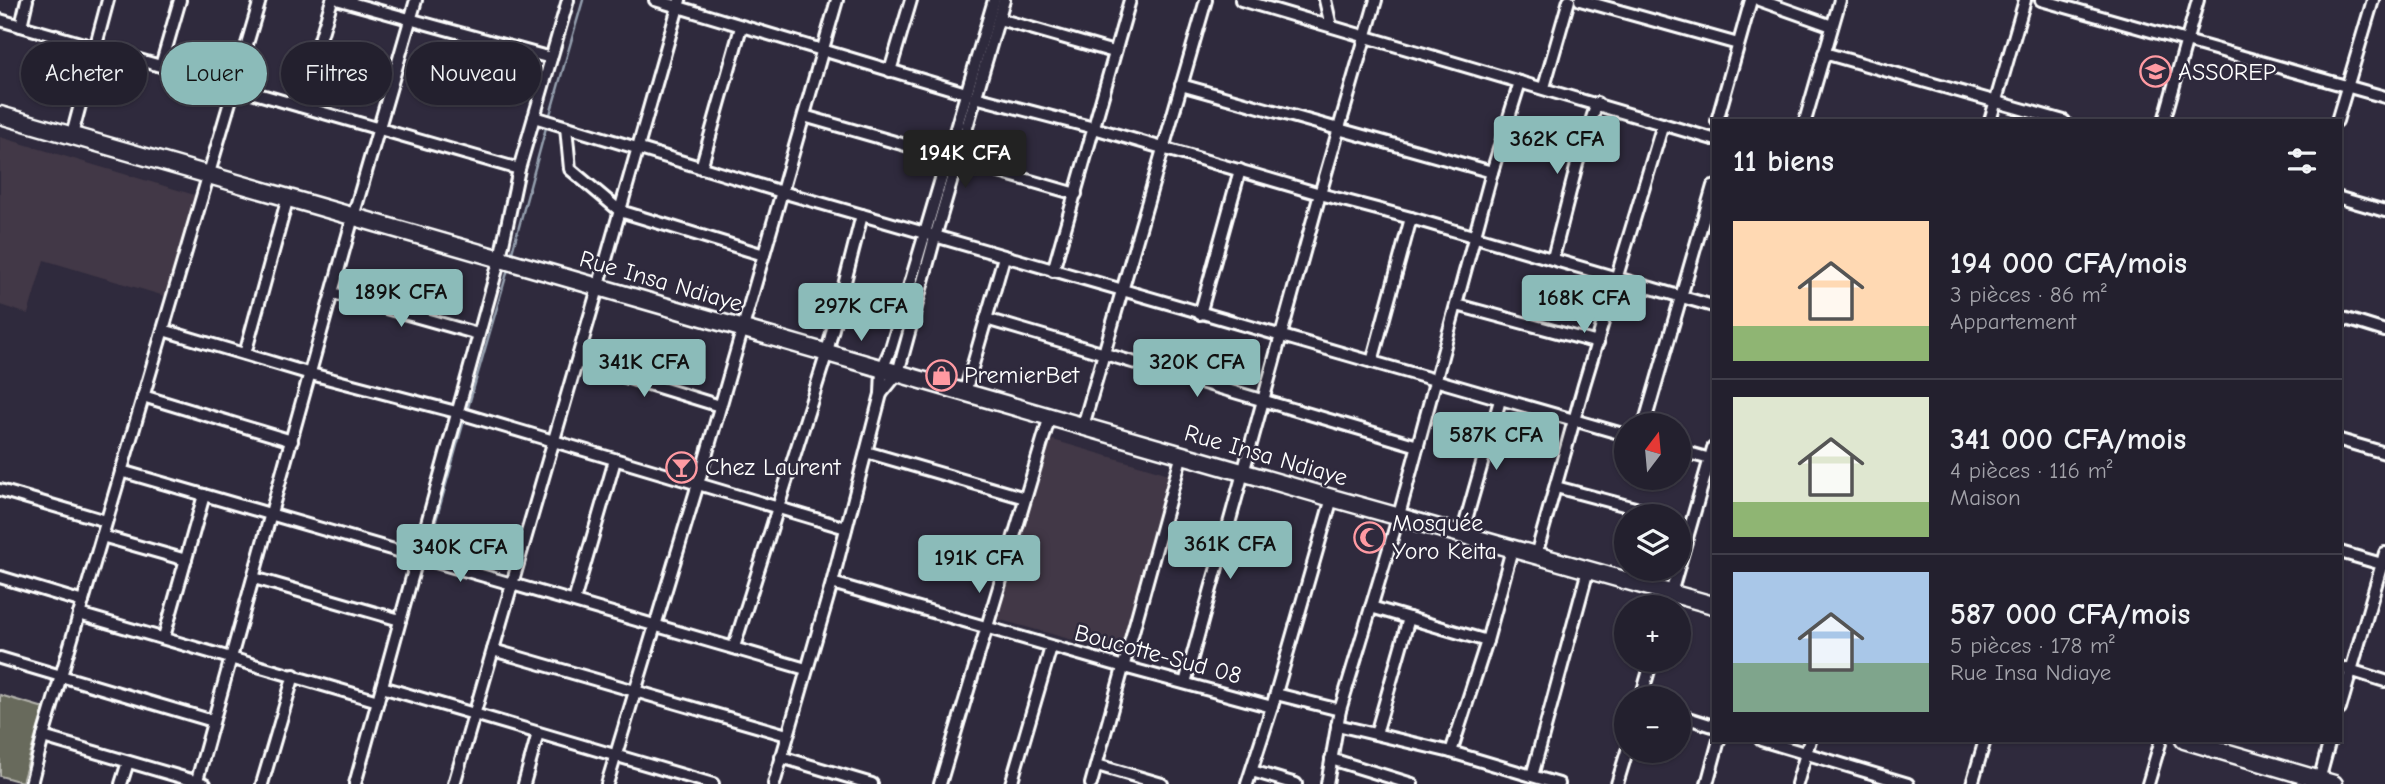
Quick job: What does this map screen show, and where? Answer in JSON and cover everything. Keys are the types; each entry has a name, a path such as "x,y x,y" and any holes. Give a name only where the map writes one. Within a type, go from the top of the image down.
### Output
{"main road":[{"name":"Rue Insa Ndiaye","path":"0,114 1332,498 1399,515 1588,570 1656,595"},
{"name":"Rue Insa Ndiaye","path":"1691,602 1712,605"},
{"path":"2190,742 2323,783"}],"street":[{"path":"21,26 27,0"},
{"path":"97,42 108,0"},
{"path":"168,42 180,0"},
{"path":"247,42 260,0"},
{"path":"300,106 331,0"},
{"path":"340,0 551,58"},
{"path":"43,737 199,783 353,217 416,0"},
{"path":"355,784 500,258 519,169 568,0"},
{"path":"655,0 679,3 741,27 822,52 1712,306"},
{"path":"607,784 698,484 837,0"},
{"path":"890,71 911,0"},
{"path":"774,784 832,583 881,394 971,95 994,0"},
{"path":"971,95 1004,0"},
{"path":"1053,271 1130,0"},
{"path":"1083,426 1206,0"},
{"path":"1241,0 1712,138"},
{"path":"1325,0 1331,26"},
{"path":"1185,683 1376,0"},
{"path":"1544,88 1569,0"},
{"path":"1580,0 1738,44"},
{"path":"1718,119 1751,0"},
{"path":"1759,0 1832,26"},
{"path":"1806,119 1840,0"},
{"path":"1991,119 2025,0"},
{"path":"2041,0 2385,97"},
{"path":"2165,119 2199,0"},
{"path":"2338,119 2374,0"},
{"path":"601,277 679,3"},
{"path":"999,19 1114,52"},
{"path":"0,20 78,42"},
{"path":"701,168 741,27"},
{"path":"1824,53 2057,119"},
{"path":"147,62 161,66"},
{"path":"1327,784 1340,710 1399,515 1492,172 1520,82"},
{"path":"1181,85 1492,172"},
{"path":"267,96 519,169"},
{"path":"1552,258 1577,164 1597,103"},
{"path":"72,135 80,105"},
{"path":"31,784 229,105"},
{"path":"804,116 1076,194"},
{"path":"534,117 637,150 1004,257 1614,432"},
{"path":"1536,555 1663,124"},
{"path":"566,127 570,169 621,211 764,255"},
{"path":"1200,314 1240,170"},
{"path":"1647,413 1712,189"},
{"path":"245,354 288,197"},
{"path":"2342,199 2385,211"},
{"path":"734,647 827,352 862,215"},
{"path":"1372,362 1411,218"},
{"path":"965,392 1004,257"},
{"path":"332,293 478,334"},
{"path":"454,784 596,295"},
{"path":"1457,305 1598,343"},
{"path":"2342,318 2385,331"},
{"path":"986,319 1418,446"},
{"path":"163,330 311,374 456,412 846,527"},
{"path":"577,362 720,406"},
{"path":"143,396 292,441"},
{"path":"1462,534 1500,400"},
{"path":"940,784 1049,416"},
{"path":"2342,441 2385,453"},
{"path":"866,452 1025,498"},
{"path":"1691,523 1708,488 1712,452"},
{"path":"1091,784 1182,454"},
{"path":"1691,454 1710,459"},
{"path":"574,601 615,460"},
{"path":"121,471 806,668"},
{"path":"1556,486 1621,504"},
{"path":"0,490 106,521"},
{"path":"164,637 204,495"},
{"path":"1247,784 1276,694 1332,498"},
{"path":"102,536 186,560"},
{"path":"1451,752 1487,641 1512,549"},
{"path":"2342,553 2383,565"},
{"path":"2342,693 2345,669 2385,553"},
{"path":"1532,776 1588,570"},
{"path":"0,577 83,602"},
{"path":"254,578 400,620"},
{"name":"Boucotte-Sud 08","path":"832,583 1051,647 1272,707"},
{"path":"1371,607 1487,641"},
{"path":"79,614 378,701"},
{"path":"1376,734 1409,618"},
{"path":"1011,784 1051,647"},
{"path":"493,650 787,735"},
{"path":"0,658 214,721"},
{"path":"2345,669 2385,681"},
{"path":"262,784 294,675"},
{"path":"382,687 713,784"},
{"path":"1276,694 1340,710"},
{"path":"1691,719 1712,726"},
{"path":"1337,725 1451,752 1559,784"},
{"path":"524,784 538,733"},
{"path":"1707,784 1718,742"},
{"path":"1767,742 1908,784"},
{"path":"1797,784 1809,742"},
{"path":"1972,784 1984,742"},
{"path":"2148,784 2160,742"},
{"path":"2323,783 2330,742"},
{"path":"781,757 872,784"},
{"path":"1331,760 1412,784"},
{"path":"121,784 128,762"},
{"path":"1618,784 1624,763"},
{"path":"1097,765 1162,784"},
{"path":"1252,771 1296,784"}],"shaded area":[{"path":"0,137 198,196 168,297 44,260 28,314 0,305"},
{"path":"1053,440 1169,474 1120,653 997,619 1047,443"}],"green space":[{"path":"0,695 44,708 22,782 0,776"}],"waterway":[{"path":"549,118 583,0"},
{"path":"511,256 547,124"},
{"path":"467,411 509,266"},
{"path":"431,538 465,417"}],"place":[{"name":"ASSOREP","path":"2155,72"},
{"name":"PremierBet","path":"941,375"},
{"name":"Chez Laurent","path":"682,467"},
{"name":"Mosquée Yoro Keita","path":"1369,537"}]}
